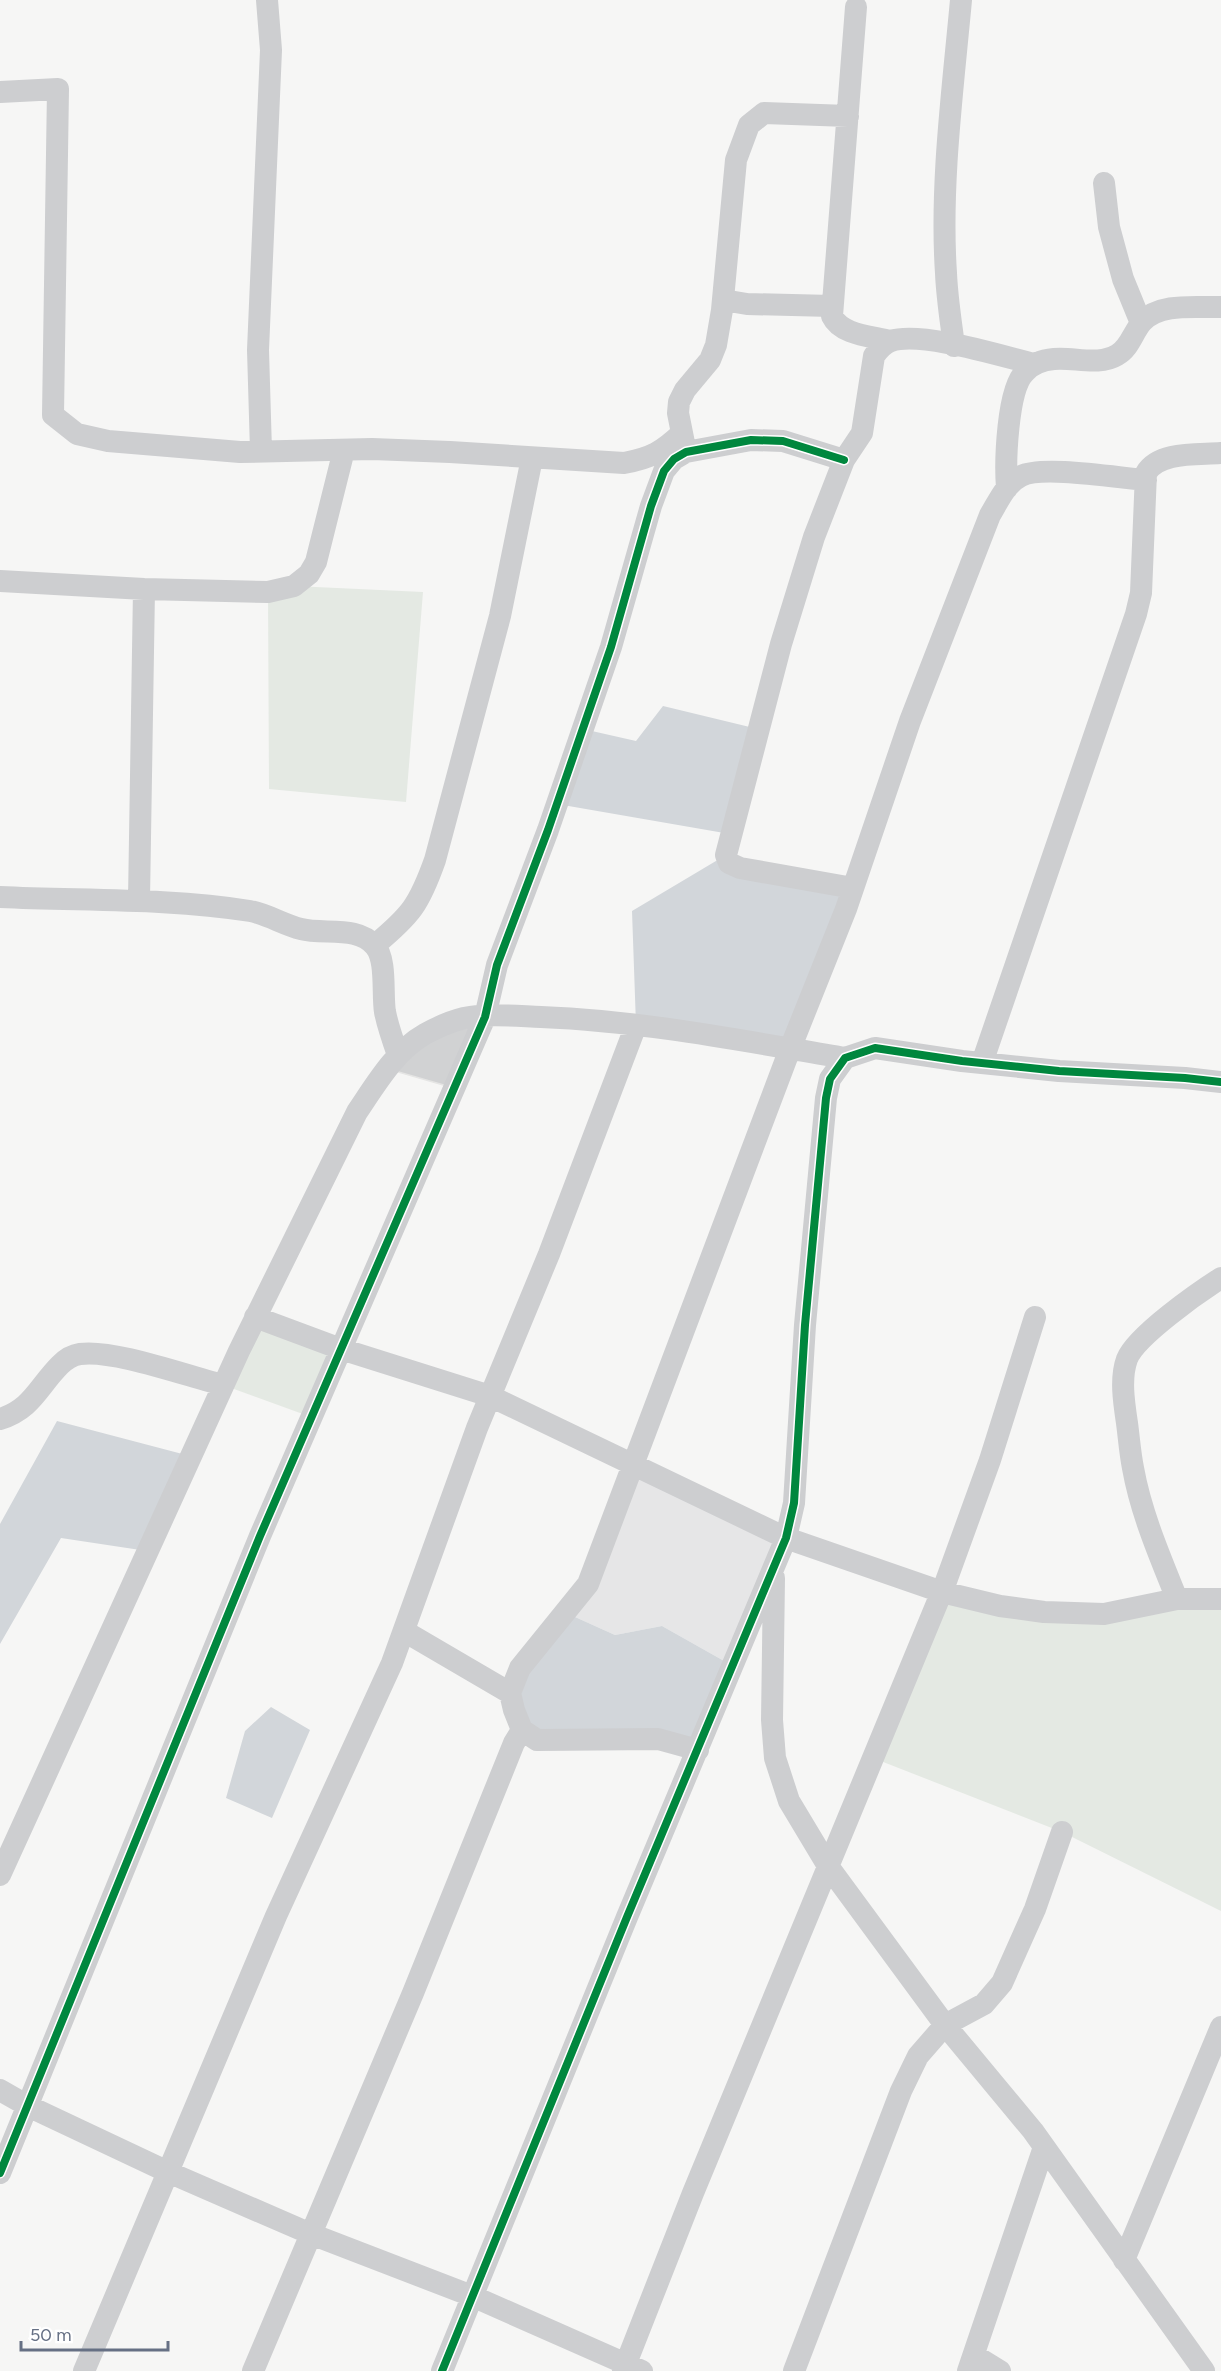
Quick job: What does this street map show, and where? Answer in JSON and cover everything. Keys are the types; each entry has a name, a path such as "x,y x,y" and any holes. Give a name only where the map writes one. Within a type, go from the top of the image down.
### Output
{"street":[{"path":"261,451 258,350 271,50 267,0"},
{"path":"954,346 946,273 946,182 961,0"},
{"path":"856,7 832,306 832,316 836,325 849,331 890,341 905,339 954,346 1034,364"},
{"path":"0,92 58,89 52,415 77,434 108,441 240,452 344,450 450,452 624,463 647,459 684,442 766,440 783,441 844,460"},
{"path":"0,2173 255,1547 485,1017 497,965 548,830 611,647 651,506 664,471 684,442 678,413 679,402 685,390 710,360 716,345 723,300 736,160 749,125 764,113 848,116"},
{"path":"1104,183 1109,227 1123,279 1141,323"},
{"path":"723,300 747,304 832,306"},
{"path":"1007,488 1005,460 1016,390 1023,373 1034,364 1054,359 1103,360 1118,355 1129,344 1141,323 1150,315 1163,310 1221,307"},
{"path":"853,888 740,868 729,863 726,855 741,790 781,644 814,537 844,460 862,433 874,356 879,348 890,341"},
{"path":"0,581 144,589 268,592 294,586 309,574 316,562 344,450"},
{"path":"982,1063 1136,614 1141,593 1146,473 1151,465 1159,461 1221,453"},
{"path":"375,945 406,919 424,892 435,860 500,616 532,458"},
{"path":"698,1750 658,1739 537,1740 522,1730 510,1693 520,1668 588,1584 790,1048 853,888 910,721 990,515 1007,488 1021,476 1041,471 1146,480"},
{"path":"139,900 144,589"},
{"path":"0,897 92,902 139,900 252,912 301,930 351,933 365,938 375,945 381,956 384,1010 398,1055"},
{"path":"0,1875 223,1385 357,1112 398,1055 425,1034 463,1018 588,1019 636,1024 845,1058 875,1048 1059,1071 1221,1082"},
{"path":"84,2371 276,1916 392,1663 490,1396 549,1254 636,1024"},
{"path":"442,2371 627,1917 786,1538 794,1503 805,1325 826,1098 830,1079 845,1058"},
{"path":"1177,1599 1156,1546 1133,1470 1124,1401 1125,1375 1128,1358 1139,1344 1158,1325 1221,1278"},
{"path":"255,1317 341,1349 490,1396 786,1538 942,1592 1000,1606 1044,1612 1114,1612 1177,1599 1221,1599"},
{"path":"0,2090 28,2106 168,2172 311,2234 472,2296 630,2368 693,2193 942,1592 990,1460 1035,1317"},
{"path":"0,1419 24,1408 52,1372 77,1354 118,1357 223,1385"},
{"path":"774,1566 772,1720 775,1758 789,1801 828,1866 945,2025 1044,2147 1204,2371"},
{"path":"404,1631 510,1693"},
{"path":"252,2371 413,1993 514,1743 522,1730"},
{"path":"794,2371 901,2091 918,2056 945,2025 984,2004 1002,1983 1035,1909 1062,1832"},
{"path":"1124,2260 1221,2027"},
{"path":"1000,2371 971,2363 1044,2147"}],"shaded area":[{"path":"294,586 423,592 406,802 269,789 268,592"},
{"path":"663,706 758,729 730,834 557,804 583,729 636,741"},
{"path":"726,855 853,888 790,1049 636,1025 632,911"},
{"path":"255,1317 341,1349 311,1417 223,1385"},
{"path":"57,1421 190,1456 147,1551 61,1538 0,1644 0,1524"},
{"path":"633,1466 786,1538 733,1666 662,1626 615,1635 564,1612"},
{"path":"942,1592 1044,1612 1221,1599 1221,1911 1062,1832 873,1758"},
{"path":"564,1612 615,1635 662,1626 733,1666 698,1750 522,1730 520,1668"},
{"path":"271,1707 310,1730 272,1818 226,1798 245,1731"}],"building":[{"path":"485,1017 454,1088 388,1069 463,1018"}],"cycle path":[{"path":"0,2173 260,1536 485,1017 497,965 548,830 611,647 651,506 664,471 674,459 686,452 751,440 783,441 844,460"},
{"path":"442,2371 627,1917 786,1538 794,1503 805,1325 826,1098 830,1079 845,1058 875,1048 962,1061 1059,1071 1221,1082"}]}
